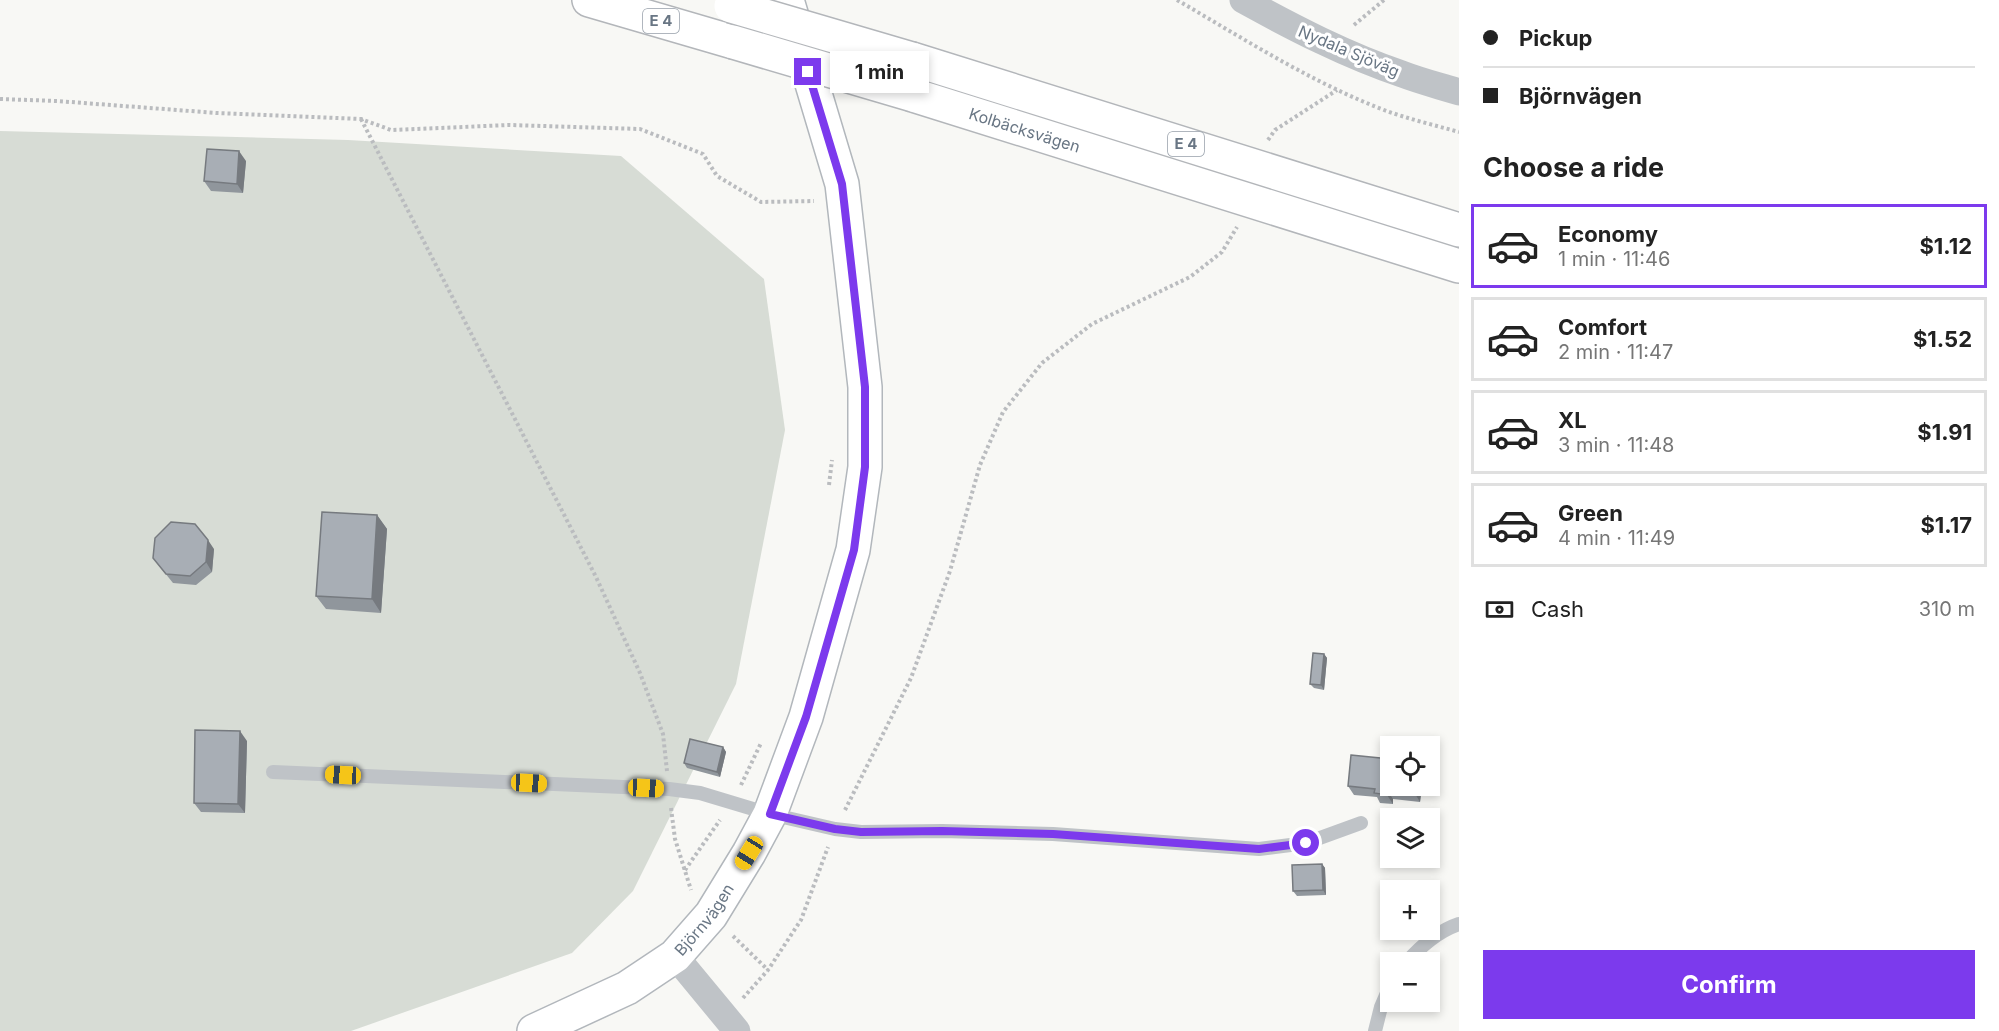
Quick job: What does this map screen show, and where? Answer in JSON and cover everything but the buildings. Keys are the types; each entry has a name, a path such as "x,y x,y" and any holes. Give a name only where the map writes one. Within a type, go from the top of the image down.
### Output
{"main road":[{"name":"Kolbäcksvägen","path":"589,0 914,95 1459,266"},
{"name":"Björnvägen","path":"534,1031 627,988 675,956 711,915 770,814 806,717 854,550 865,467 865,387 842,184 787,0"},
{"name":"Kolbäcksvägen","path":"721,3 912,59 1459,230"}],"street":[{"name":"Nydala Sjöväg","path":"1243,0 1340,50 1401,74 1459,92"},
{"path":"675,956 737,1031"}],"lane":[{"path":"273,772 669,789 700,793 770,814 835,829 861,832 942,831 1053,834 1259,849 1306,843 1361,823"},
{"path":"1416,952 1450,927 1459,924"},
{"path":"1375,1031 1380,1011"}],"path":[{"path":"1177,0 1337,90 1386,110 1459,132"},
{"path":"1262,149 1275,130 1337,90"},
{"path":"0,99 217,113 361,119 391,130 510,125 639,129 703,154 717,176 761,202 818,201"},
{"path":"361,119 585,556 640,673 663,734 675,839 691,890 711,915 768,969"},
{"path":"742,999 768,969 801,920 835,829 910,678 950,571 980,465 1003,412 1042,363 1092,324 1190,277 1222,252 1239,224"},
{"path":"829,485 833,452"},
{"path":"684,871 732,802 766,733"}],"shaded area":[{"path":"0,131 348,140 621,156 764,279 785,430 736,684 633,891 572,953 351,1031 0,1031"}],"route":[{"path":"808,72 842,184 865,387 865,467 854,550 806,717 770,814 835,829 861,832 942,831 1053,834 1259,849 1306,843"}]}
